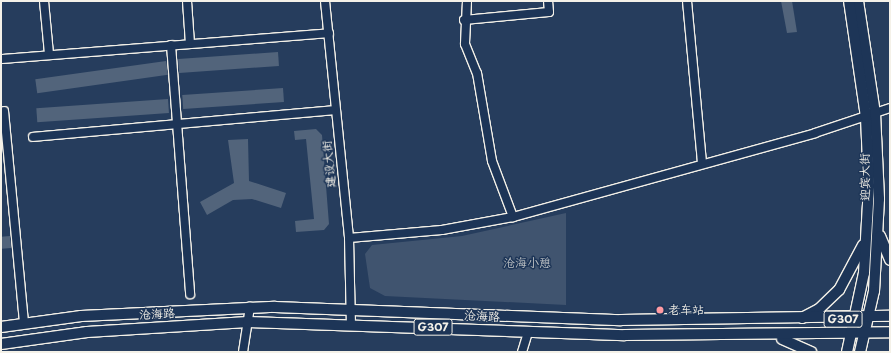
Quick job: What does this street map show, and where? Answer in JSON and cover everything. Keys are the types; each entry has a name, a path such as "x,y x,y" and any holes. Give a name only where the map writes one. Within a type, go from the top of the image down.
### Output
{"main road":[{"name":"迎宾大街","path":"849,1 871,115"},
{"name":"迎宾大街","path":"858,1 871,115 873,230 870,317 860,352"},
{"name":"迎宾大街","path":"847,352 856,318 873,230"},
{"path":"873,230 890,260"},
{"path":"796,320 819,309 839,290 853,269 873,230"},
{"name":"沧海路","path":"1,327 150,311 250,307 353,307 621,320 796,320 890,316"},
{"name":"沧海路","path":"1,344 115,330 248,322 351,324 528,332 760,335 852,335 890,332"},
{"path":"760,335 794,341 811,352"}],"street":[{"path":"44,1 49,54"},
{"path":"187,1 190,44"},
{"name":"建设大街","path":"324,1 329,33 335,110 349,238 353,307 351,324"},
{"path":"467,1 464,20 465,44 477,73 492,161 513,217"},
{"path":"464,20 549,12 548,1"},
{"path":"687,1 702,162"},
{"path":"1,59 329,33"},
{"path":"172,45 190,294"},
{"path":"349,238 442,230 513,217 871,115 890,108"},
{"path":"33,137 335,110"},
{"path":"4,111 5,165 24,324"},
{"path":"243,352 250,307"},
{"path":"522,352 528,332"}],"green space":[{"name":"沧海小憩","path":"566,213 566,305 385,296 370,288 365,254 372,245 462,236"}],"building":[{"path":"781,1 792,1 797,32 787,33"},
{"path":"278,52 279,66 179,73 178,59"},
{"path":"166,61 168,75 37,93 35,79"},
{"path":"283,88 284,102 183,109 182,95"},
{"path":"168,99 169,113 37,122 36,108"},
{"path":"316,129 322,135 329,224 324,230 296,232 295,221 314,219 306,139 295,140 294,131"},
{"path":"248,139 249,181 286,193 281,208 252,199 233,200 207,215 200,202 234,183 228,140"},
{"path":"10,236 11,248 2,249 1,237"}],"place":[{"name":"老车站","path":"660,310"}]}
